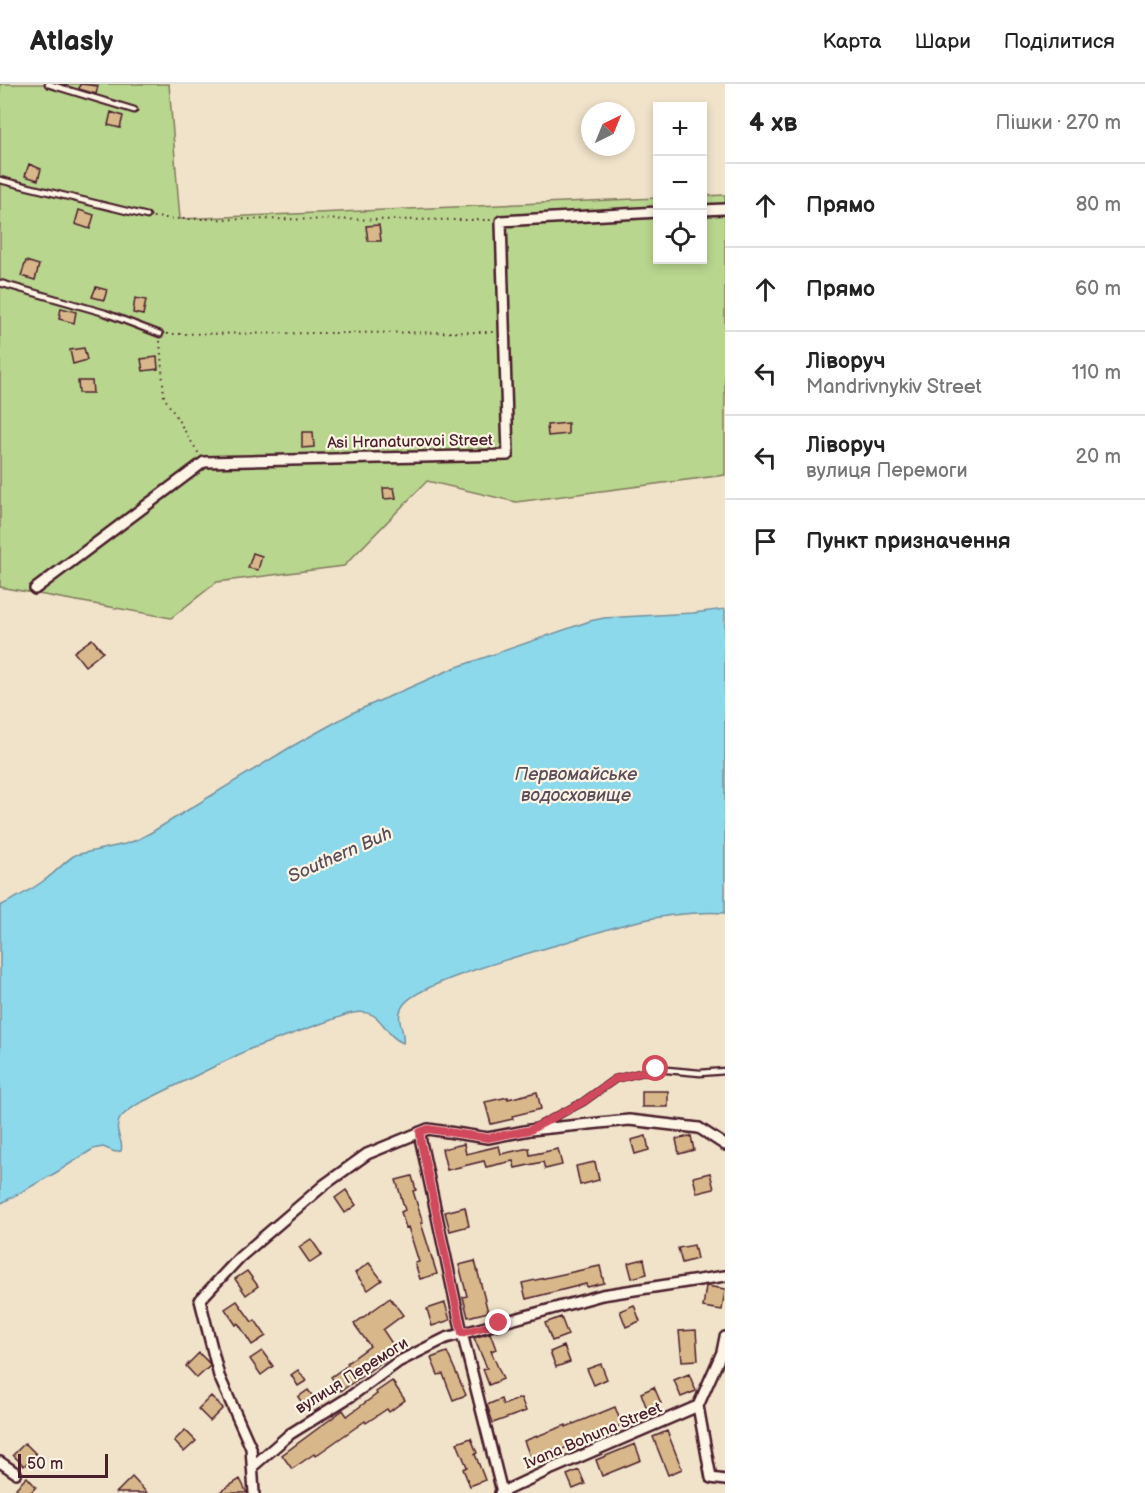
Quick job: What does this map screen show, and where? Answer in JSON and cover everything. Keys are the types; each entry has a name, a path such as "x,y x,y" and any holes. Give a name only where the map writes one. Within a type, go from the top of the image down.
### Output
{"street":[{"path":"707,210 725,209"},
{"name":"Asi Hranaturovoi Street","path":"204,462 508,455 501,221 653,212"},
{"path":"35,589 204,462"},
{"path":"254,1493 251,1448 219,1376 200,1300 240,1257 324,1185 367,1154 428,1129 488,1138 530,1130 629,1120 699,1128 725,1145"},
{"path":"420,1132 462,1333 501,1492"},
{"name":"вулиця Перемоги","path":"252,1467 290,1434 351,1396 398,1362 446,1338 602,1295 725,1276"},
{"path":"725,1338 722,1352 698,1406 711,1478 725,1480"},
{"name":"Ivana Bohuna Street","path":"501,1492 698,1406"},
{"path":"0,1462 16,1473"}],"lane":[{"path":"48,84 135,110"},
{"path":"0,180 147,216"},
{"path":"0,283 105,313 160,334"},
{"path":"530,1130 583,1102 615,1079 656,1069 700,1073 725,1071"}],"path":[{"path":"147,216 191,219 491,220"},
{"path":"204,462 164,397 160,334 504,332"}],"green space":[{"path":"0,84 169,84 180,219 653,198 653,264 707,264 707,196 725,195 725,475 516,502 427,481 344,566 217,582 171,618 0,587"}],"water":[{"name":"Первомайське водосховище","path":"725,609 725,913 677,915 630,923 453,978 414,995 404,1004 400,1014 403,1043 396,1039 376,1017 360,1012 348,1014 250,1049 138,1104 125,1113 118,1125 121,1151 115,1152 103,1147 93,1149 0,1204 0,906 35,887 75,855 137,840 289,748 354,712 454,668 590,621"}],"building":[{"path":"80,84 98,86 96,94 79,89"},
{"path":"111,112 123,116 120,128 108,125"},
{"path":"29,164 41,169 38,180 25,176"},
{"path":"79,210 94,215 90,229 75,224"},
{"path":"379,225 381,241 368,241 366,226"},
{"path":"26,261 39,265 35,280 21,276"},
{"path":"96,287 107,290 104,300 92,297"},
{"path":"135,298 146,300 143,315 133,313"},
{"path":"61,308 76,312 74,323 59,319"},
{"path":"84,348 87,360 73,364 70,350"},
{"path":"157,357 158,369 143,371 141,359"},
{"path":"78,381 92,381 93,393 79,393"},
{"path":"568,423 568,434 548,436 547,425"},
{"path":"302,432 313,432 314,447 302,448"},
{"path":"383,488 394,488 396,498 384,499"},
{"path":"253,553 262,556 258,570 248,568"},
{"path":"92,639 103,652 85,666 74,652"},
{"path":"642,1091 668,1091 668,1107 642,1107"},
{"path":"537,1092 541,1109 491,1124 485,1102"},
{"path":"646,1136 649,1150 635,1154 631,1140"},
{"path":"691,1136 694,1150 679,1154 676,1139"},
{"path":"464,1144 466,1154 499,1146 501,1154 529,1148 530,1155 558,1149 562,1165 545,1169 543,1162 515,1168 513,1161 486,1167 484,1161 447,1170 442,1149"},
{"path":"595,1162 599,1180 580,1185 576,1166"},
{"path":"710,1173 714,1189 697,1193 693,1177"},
{"path":"412,1176 416,1190 413,1191 423,1223 421,1223 437,1274 420,1279 415,1263 419,1262 401,1212 405,1210 396,1180"},
{"path":"346,1190 356,1205 345,1213 335,1198"},
{"path":"465,1207 469,1226 450,1231 445,1212"},
{"path":"311,1239 322,1255 310,1263 299,1247"},
{"path":"694,1245 697,1259 682,1263 678,1248"},
{"path":"644,1259 647,1274 632,1278 628,1263"},
{"path":"475,1261 488,1312 468,1317 463,1297 467,1296 459,1265"},
{"path":"369,1263 382,1280 368,1290 355,1273"},
{"path":"600,1266 604,1283 587,1287 586,1284 526,1299 522,1283"},
{"path":"247,1271 258,1286 246,1295 235,1279"},
{"path":"706,1286 725,1289 722,1310 703,1307"},
{"path":"390,1298 403,1315 383,1330 397,1351 341,1391 331,1377 370,1346 354,1324"},
{"path":"237,1301 252,1322 255,1320 266,1336 252,1345 238,1323 236,1325 225,1309"},
{"path":"445,1303 450,1320 432,1326 427,1309"},
{"path":"634,1305 640,1321 626,1327 620,1311"},
{"path":"561,1317 568,1335 552,1341 545,1323"},
{"path":"696,1330 698,1360 682,1361 679,1331"},
{"path":"490,1333 496,1349 491,1351 503,1379 489,1385 483,1369 487,1368 474,1338"},
{"path":"564,1346 570,1362 556,1367 550,1352"},
{"path":"262,1351 273,1366 261,1375 250,1359"},
{"path":"447,1352 466,1395 453,1400 443,1374 438,1375 431,1358"},
{"path":"199,1353 210,1366 197,1378 186,1366"},
{"path":"601,1364 607,1379 594,1385 587,1369"},
{"path":"298,1370 306,1381 298,1386 291,1375"},
{"path":"689,1374 696,1391 681,1397 674,1380"},
{"path":"392,1381 405,1400 389,1412 387,1409 366,1423 365,1421 292,1469 282,1455 343,1410 347,1416"},
{"path":"654,1387 661,1403 647,1409 641,1393"},
{"path":"308,1390 318,1403 308,1411 298,1397"},
{"path":"211,1396 223,1408 210,1421 198,1409"},
{"path":"521,1398 526,1411 493,1423 487,1405 501,1399 503,1405"},
{"path":"615,1407 622,1425 556,1452 555,1449 531,1459 524,1441"},
{"path":"185,1430 196,1441 184,1452 174,1441"},
{"path":"667,1431 682,1469 668,1475 653,1437"},
{"path":"471,1438 485,1480 470,1486 463,1469 467,1467 457,1443"},
{"path":"25,1443 36,1454 24,1466 13,1455"},
{"path":"635,1444 641,1460 602,1476 596,1460"},
{"path":"579,1470 585,1484 573,1489 567,1475"},
{"path":"27,1477 36,1487 30,1493 21,1493 16,1488"},
{"path":"132,1477 147,1493 116,1493"},
{"path":"240,1479 247,1493 218,1493"}],"route":[{"path":"499,1323 462,1333 420,1132 428,1129 488,1138 530,1130 583,1102 615,1079 656,1069"}],"water label":[{"name":"Southern Buh","path":"340,855"}]}
